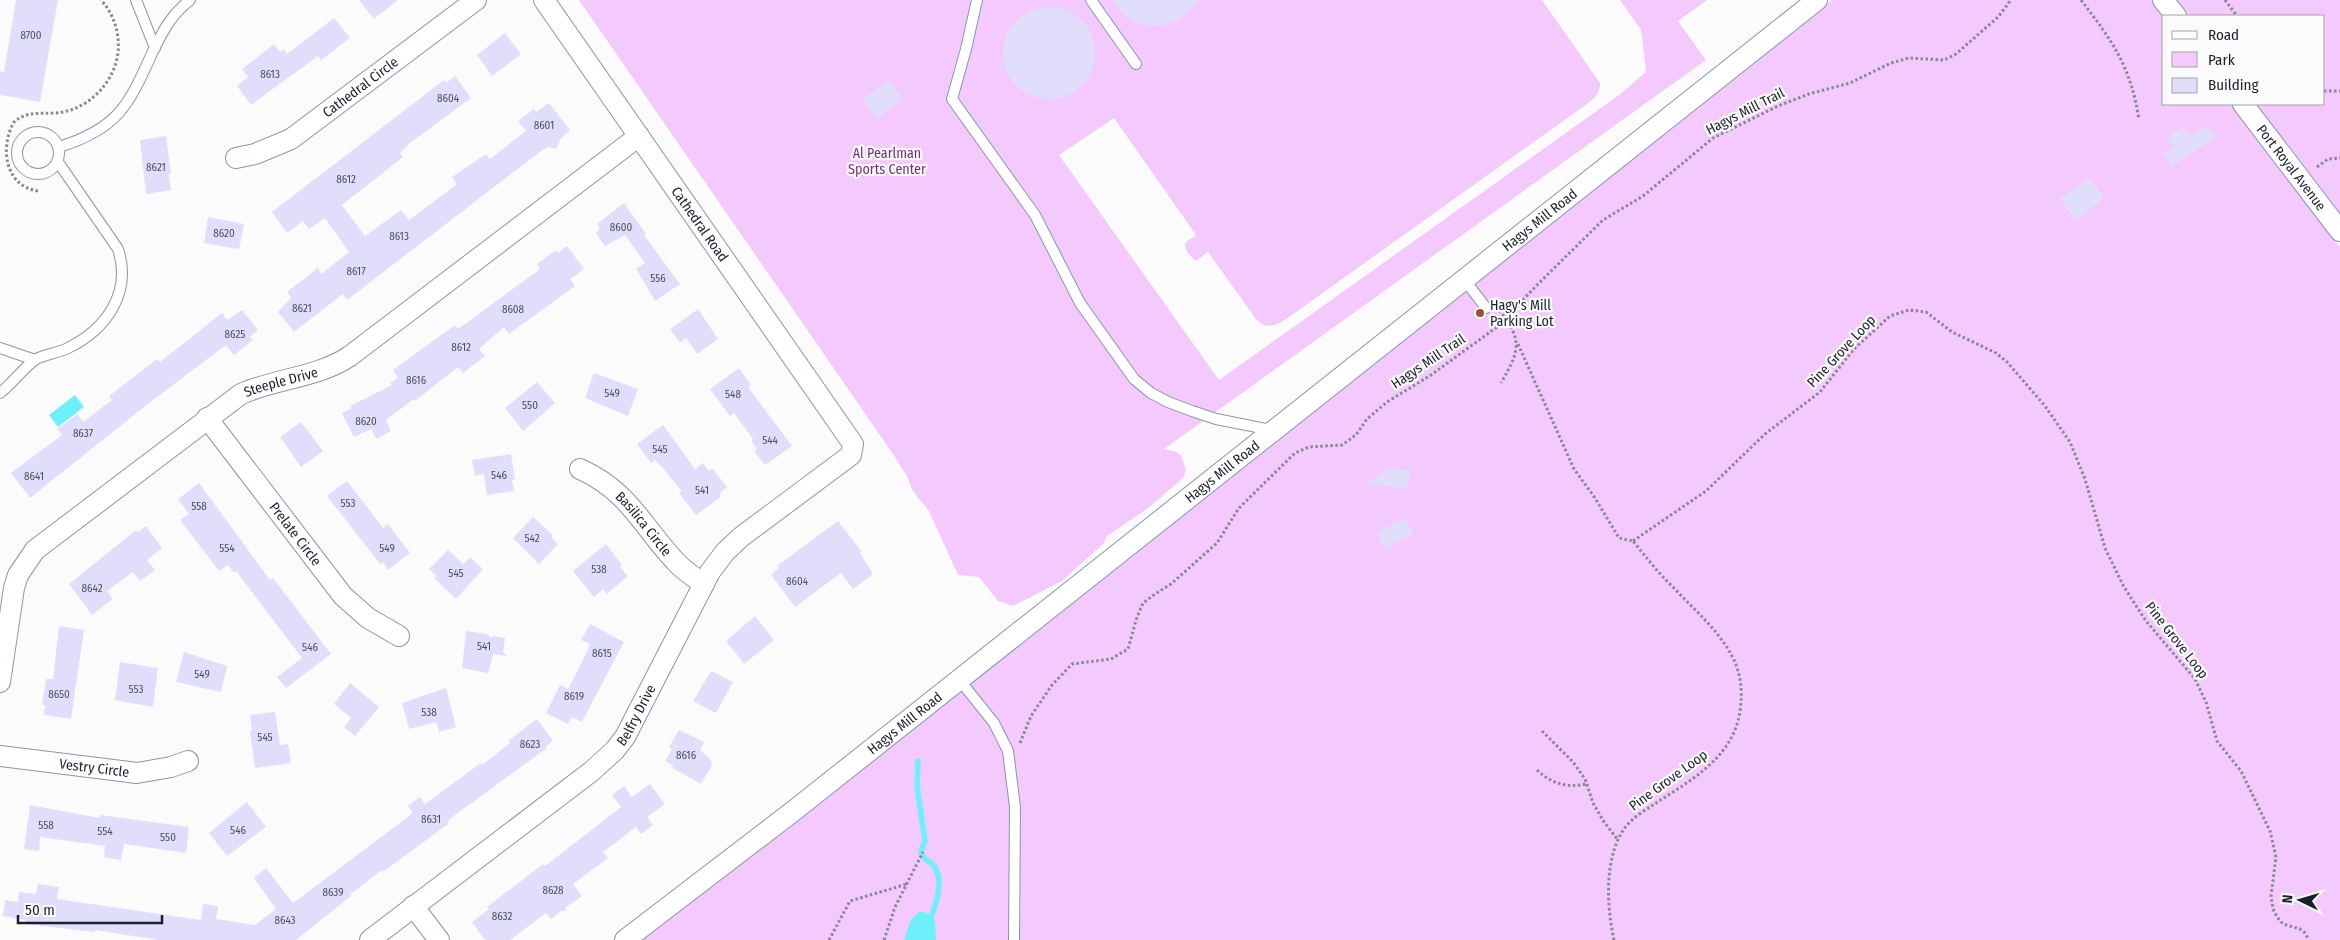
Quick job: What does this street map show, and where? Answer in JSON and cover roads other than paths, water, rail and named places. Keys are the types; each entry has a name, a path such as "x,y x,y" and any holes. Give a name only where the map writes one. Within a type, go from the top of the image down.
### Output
{"street":[{"name":"Cathedral Circle","path":"236,158 256,154 291,140 476,0"},
{"name":"Cathedral Road","path":"544,0 853,444 853,449"},
{"name":"Hagys Mill Road","path":"625,940 796,809 958,678 1817,0"},
{"path":"2164,0 2175,15"},
{"name":"Port Royal Avenue","path":"2244,105 2340,232"},
{"name":"Steeple Drive","path":"0,682 10,602 18,575 26,562 46,540 241,394 256,388 327,369 344,360 639,136"},
{"name":"Prelate Circle","path":"207,418 343,596 368,618 399,636"},
{"name":"Belfry Drive","path":"370,940 592,771 615,750 625,737 717,562 733,544 851,455 853,449"},
{"name":"Basilica Circle","path":"580,469 600,479 619,493 634,508 678,563 704,584"},
{"name":"Vestry Circle","path":"0,756 137,773 162,770 188,760"},
{"path":"413,906 439,940"}],"lane":[{"path":"136,0 155,48"},
{"path":"59,147 92,135 120,113 130,98 170,18 190,0"},
{"path":"977,0 952,99 1035,215 1080,303 1134,379 1151,393 1168,402 1209,416 1272,430"},
{"path":"1091,0 1136,64"},
{"path":"0,393 35,360 67,348 93,332 114,307 123,279 123,264 118,249 58,162 59,147 50,135 36,132 23,138 17,151 21,166 33,174 47,172 58,162"},
{"path":"1464,279 1486,308"},
{"path":"0,348 35,360"},
{"path":"958,678 994,722 1008,752 1011,766 1015,807 1014,940"}],"water":[{"path":"75,395 84,407 58,427 49,415"},
{"path":"921,911 929,914 935,920 936,940 904,940 911,919"}],"waterway":[{"path":"918,761 917,786 925,841 921,851 925,859 934,866 939,879 938,894 930,921"}],"place":[{"name":"Hagy's Mill Parking Lot","path":"1480,313"}],"park label":[{"name":"Al Pearlman Sports Center","path":"887,162"}]}
